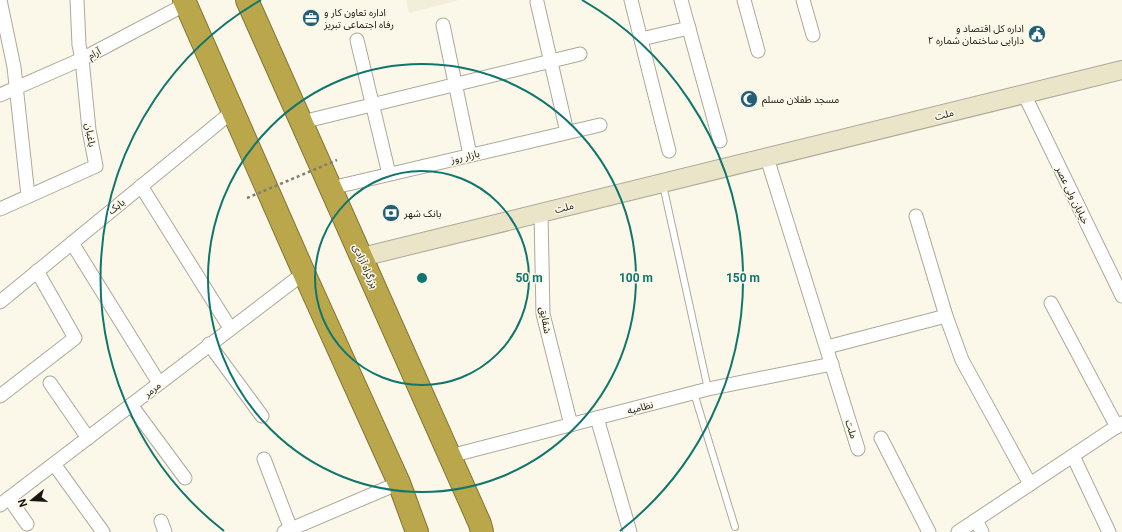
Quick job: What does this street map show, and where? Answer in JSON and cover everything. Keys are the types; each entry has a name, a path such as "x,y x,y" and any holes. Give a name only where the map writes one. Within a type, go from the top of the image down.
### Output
{"highway":[{"name":"بزرگراه آزادی","path":"247,0 450,456 480,524 482,532"},
{"path":"185,2 304,273 399,483 417,532"}],"street":[{"path":"0,0 14,67 28,196"},
{"name":"باغبان","path":"0,209 96,166 89,130 82,59 78,45 77,0"},
{"path":"631,0 669,151"},
{"path":"681,0 720,141"},
{"path":"744,0 758,51"},
{"path":"803,0 812,35"},
{"name":"آرام","path":"0,94 82,59 185,2"},
{"path":"537,2 567,132"},
{"path":"443,25 470,155"},
{"path":"641,40 689,28"},
{"path":"357,40 389,174"},
{"path":"302,122 580,54"},
{"name":"ملت","path":"362,257 1122,70"},
{"name":"خیابان ولی عصر","path":"1024,94 1122,296"},
{"name":"بابک","path":"0,302 233,111"},
{"name":"بازار روز","path":"331,188 600,125"},
{"name":"ملت","path":"766,158 858,449"},
{"path":"141,186 230,328"},
{"name":"شقایق","path":"541,213 542,314 571,425"},
{"path":"916,216 946,316 962,360 1030,484"},
{"path":"72,243 160,383"},
{"path":"0,396 75,338 37,271"},
{"name":"مرمر","path":"4,502 209,344 304,273"},
{"path":"958,532 1120,425 1051,303"},
{"path":"827,347 946,316"},
{"path":"209,344 262,416"},
{"name":"نظامیه","path":"450,456 708,389 832,364"},
{"path":"50,383 88,438"},
{"path":"130,405 185,478"},
{"path":"597,418 630,532"},
{"path":"881,438 929,532"},
{"path":"1073,456 1109,532"},
{"path":"264,459 289,531 399,483"},
{"path":"54,464 103,532"},
{"path":"4,502 27,524"},
{"path":"976,520 982,532"}],"lane":[{"path":"663,183 708,389"},
{"path":"694,393 735,527"}],"path":[{"path":"247,198 337,160"}],"shaded area":[{"path":"406,0 459,0 409,13"}],"place":[{"name":"اداره تعاون کار و رفاه اجتماعی تبریز","path":"311,18"},
{"name":"اداره کل اقتصاد و دارایی ساختمان شماره ۲","path":"1037,34"},
{"name":"مسجد طفلان مسلم","path":"749,99"},
{"name":"بانک شهر","path":"391,213"}]}
